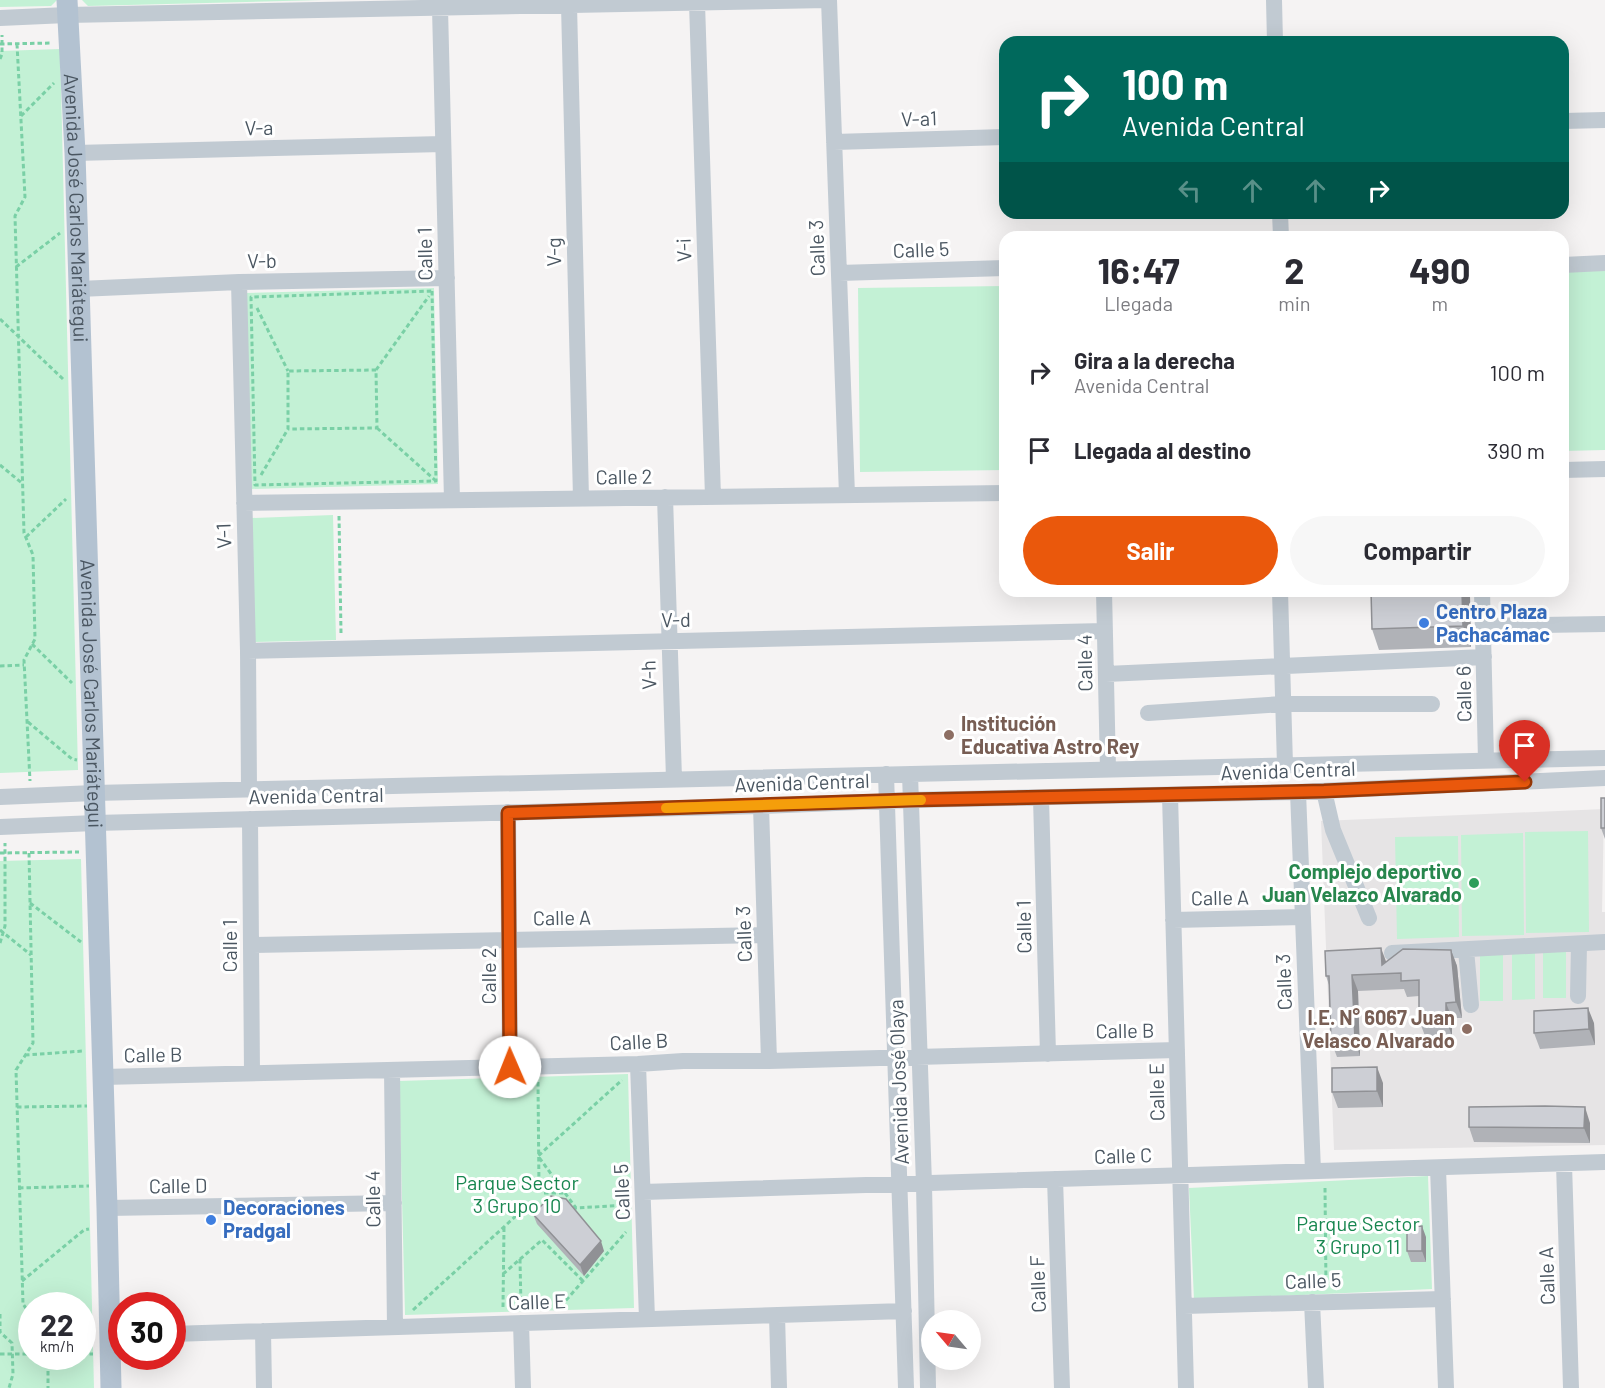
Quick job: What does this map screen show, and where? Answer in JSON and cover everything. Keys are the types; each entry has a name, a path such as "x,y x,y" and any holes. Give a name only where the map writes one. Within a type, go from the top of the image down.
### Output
{"main road":[{"name":"Avenida José Carlos Mariátegui","path":"67,8 75,153 106,1186 113,1292"},
{"name":"Avenida José Carlos Mariátegui","path":"111,1388 113,1370"}],"street":[{"path":"0,18 67,8 440,8 828,0"},
{"name":"Calle 3","path":"828,0 847,495"},
{"path":"1274,0 1275,36"},
{"name":"V-i","path":"698,3 713,497"},
{"name":"V-g","path":"569,5 581,498"},
{"name":"Calle 1","path":"440,8 452,500"},
{"path":"1569,121 1605,120"},
{"name":"V-a1","path":"834,142 999,137"},
{"name":"V-a","path":"75,153 443,144"},
{"path":"1569,265 1605,263"},
{"name":"Calle 5","path":"839,273 999,268"},
{"name":"V-b","path":"79,289 239,282 447,278"},
{"name":"V-1","path":"239,282 249,789"},
{"path":"1569,470 1605,470"},
{"name":"Calle 2","path":"244,503 999,493"},
{"name":"V-h","path":"665,497 674,779"},
{"name":"Calle 4","path":"1104,597 1108,770"},
{"path":"1280,597 1285,765"},
{"name":"Calle 6","path":"1482,597 1486,761"},
{"path":"1483,626 1605,624"},
{"name":"V-d","path":"248,651 1105,631"},
{"path":"1106,674 1484,657"},
{"path":"1148,712 1283,704 1431,704"},
{"name":"Avenida Central","path":"0,797 249,789 1605,758"},
{"name":"Avenida José Olaya","path":"886,774 906,1388"},
{"name":"Avenida José Olaya","path":"910,774 924,1184 928,1388"},
{"name":"Avenida Central","path":"2,827 910,800 1298,792 1605,778"},
{"path":"1324,791 1333,830 1369,918"},
{"name":"Calle 3","path":"1298,792 1303,917 1319,1171"},
{"name":"Calle E","path":"1170,795 1186,1388"},
{"name":"Calle 1","path":"1041,798 1048,1053"},
{"name":"Calle 3","path":"761,806 769,1060"},
{"name":"Calle 2","path":"508,813 510,1067"},
{"name":"Calle 1","path":"250,819 252,1073"},
{"name":"Calle A","path":"1173,920 1303,917"},
{"name":"Calle A","path":"251,945 765,935"},
{"path":"1392,953 1605,942"},
{"path":"1578,996 1579,944"},
{"path":"1466,950 1471,1005"},
{"name":"Calle B","path":"103,1077 1177,1050"},
{"name":"Calle 5","path":"638,1064 647,1319"},
{"name":"Calle 4","path":"392,1070 395,1327"},
{"name":"Calle C","path":"643,1198 899,1184 1605,1162"},
{"name":"Calle A","path":"1564,1164 1571,1388"},
{"path":"1438,1168 1446,1388"},
{"name":"Calle F","path":"1055,1179 1062,1388"},
{"name":"Calle D","path":"108,1218 394,1203"},
{"name":"Calle 5","path":"1184,1306 1443,1299"},
{"path":"1316,1388 1320,1302"},
{"name":"Calle E","path":"186,1334 904,1311"},
{"path":"777,1315 779,1388"},
{"path":"521,1323 523,1388"},
{"path":"263,1331 264,1388"}],"path":[{"path":"0,44 69,42"},
{"path":"17,44 25,197 15,216 18,337 24,533 33,555 35,639 24,660 30,783"},
{"path":"21,116 57,80 71,79"},
{"path":"16,267 62,231 77,230"},
{"path":"377,428 376,370 432,291 447,278"},
{"path":"239,282 251,297 288,371 288,429 255,485"},
{"path":"251,297 432,291"},
{"path":"432,291 436,481"},
{"path":"251,297 255,485"},
{"path":"0,319 66,381 82,381"},
{"path":"288,371 376,370"},
{"path":"288,429 377,428 436,481 452,500"},
{"path":"0,465 23,484"},
{"path":"255,485 436,481"},
{"path":"26,537 67,498 85,496"},
{"path":"339,501 341,650"},
{"path":"32,644 74,685 91,685"},
{"path":"0,666 24,665"},
{"path":"27,721 72,759 93,760"},
{"path":"0,943 6,926 5,853 2,827"},
{"path":"0,853 96,852"},
{"path":"22,1292 16,1070 33,1043 29,853"},
{"path":"30,903 99,955"},
{"path":"2,932 31,955"},
{"path":"25,1055 102,1050"},
{"path":"615,1077 626,1077"},
{"path":"626,1077 626,1088"},
{"path":"538,1156 626,1077"},
{"path":"538,1080 539,1188"},
{"path":"17,1107 104,1106"},
{"path":"538,1156 576,1208 643,1198"},
{"path":"1319,1171 1320,1302"},
{"path":"19,1188 106,1186"},
{"path":"544,1193 565,1193"},
{"path":"422,1311 410,1312 529,1204"},
{"path":"22,1281 84,1230 108,1218"},
{"path":"504,1227 503,1309 521,1309 520,1259"},
{"path":"572,1307 560,1308 629,1228 630,1239"},
{"path":"503,1274 542,1240 583,1281"},
{"path":"0,1314 0,1332 12,1343 13,1374 9,1388"},
{"path":"0,1354 18,1354"},
{"path":"48,1370 48,1388"}],"shaded area":[{"name":"I.E. N° 6067 Juan Velasco Alvarado","path":"1604,809 1602,912 1605,912 1605,1145 1334,1150 1321,821"}],"green space":[{"path":"0,0 57,0 51,6 0,7"},
{"path":"82,0 322,0 88,6"},
{"path":"60,49 78,770 0,773 0,51"},
{"path":"1605,267 1605,450 1569,451 1569,268"},
{"path":"999,286 999,470 860,472 858,288"},
{"path":"434,288 438,484 250,489 246,293"},
{"path":"333,515 336,640 255,642 252,518"},
{"path":"1588,831 1589,932 1526,933 1525,832"},
{"path":"1523,833 1524,935 1462,936 1461,835"},
{"path":"1458,836 1459,937 1397,939 1395,837"},
{"path":"81,859 92,1292 18,1292 18,1370 94,1370 94,1388 0,1388 0,861"},
{"path":"1566,951 1566,998 1543,998 1543,952"},
{"path":"1512,953 1535,953 1535,999 1512,1000"},
{"path":"1503,954 1503,1001 1480,1001 1480,955"},
{"name":"Parque Sector 3 Grupo 10","path":"628,1074 634,1308 405,1315 399,1081"},
{"name":"Parque Sector 3 Grupo 11","path":"1428,1176 1432,1289 1194,1300 1189,1188"}],"building":[{"path":"1371,597 1462,597 1463,626 1372,629"},
{"path":"1601,798 1605,798 1605,828 1601,828"},
{"path":"1381,948 1382,965 1403,949 1451,950 1456,1002 1446,1003 1446,1020 1419,1020 1419,980 1401,981 1401,973 1352,975 1355,1040 1331,1041 1329,976 1326,976 1325,951"},
{"path":"1588,1008 1589,1029 1534,1033 1534,1011"},
{"path":"1377,1067 1377,1091 1332,1092 1332,1068"},
{"path":"1469,1107 1585,1107 1584,1128 1469,1127"},
{"path":"551,1196 566,1199 601,1241 580,1265 533,1214"},
{"path":"1422,1226 1422,1251 1407,1251 1407,1227"}],"slow traffic":[{"path":"666,808 921,800"}],"place":[{"name":"Centro Plaza Pachacámac","path":"1424,623"},
{"name":"Institución Educativa Astro Rey","path":"949,735"},
{"name":"Complejo deportivo Juan Velazco Alvarado","path":"1474,883"},
{"name":"I.E. N° 6067 Juan Velasco Alvarado","path":"1467,1029"},
{"name":"Decoraciones Pradgal","path":"211,1220"}],"route":[{"path":"510,1067 508,813 910,800 1324,791 1525,782"}]}
